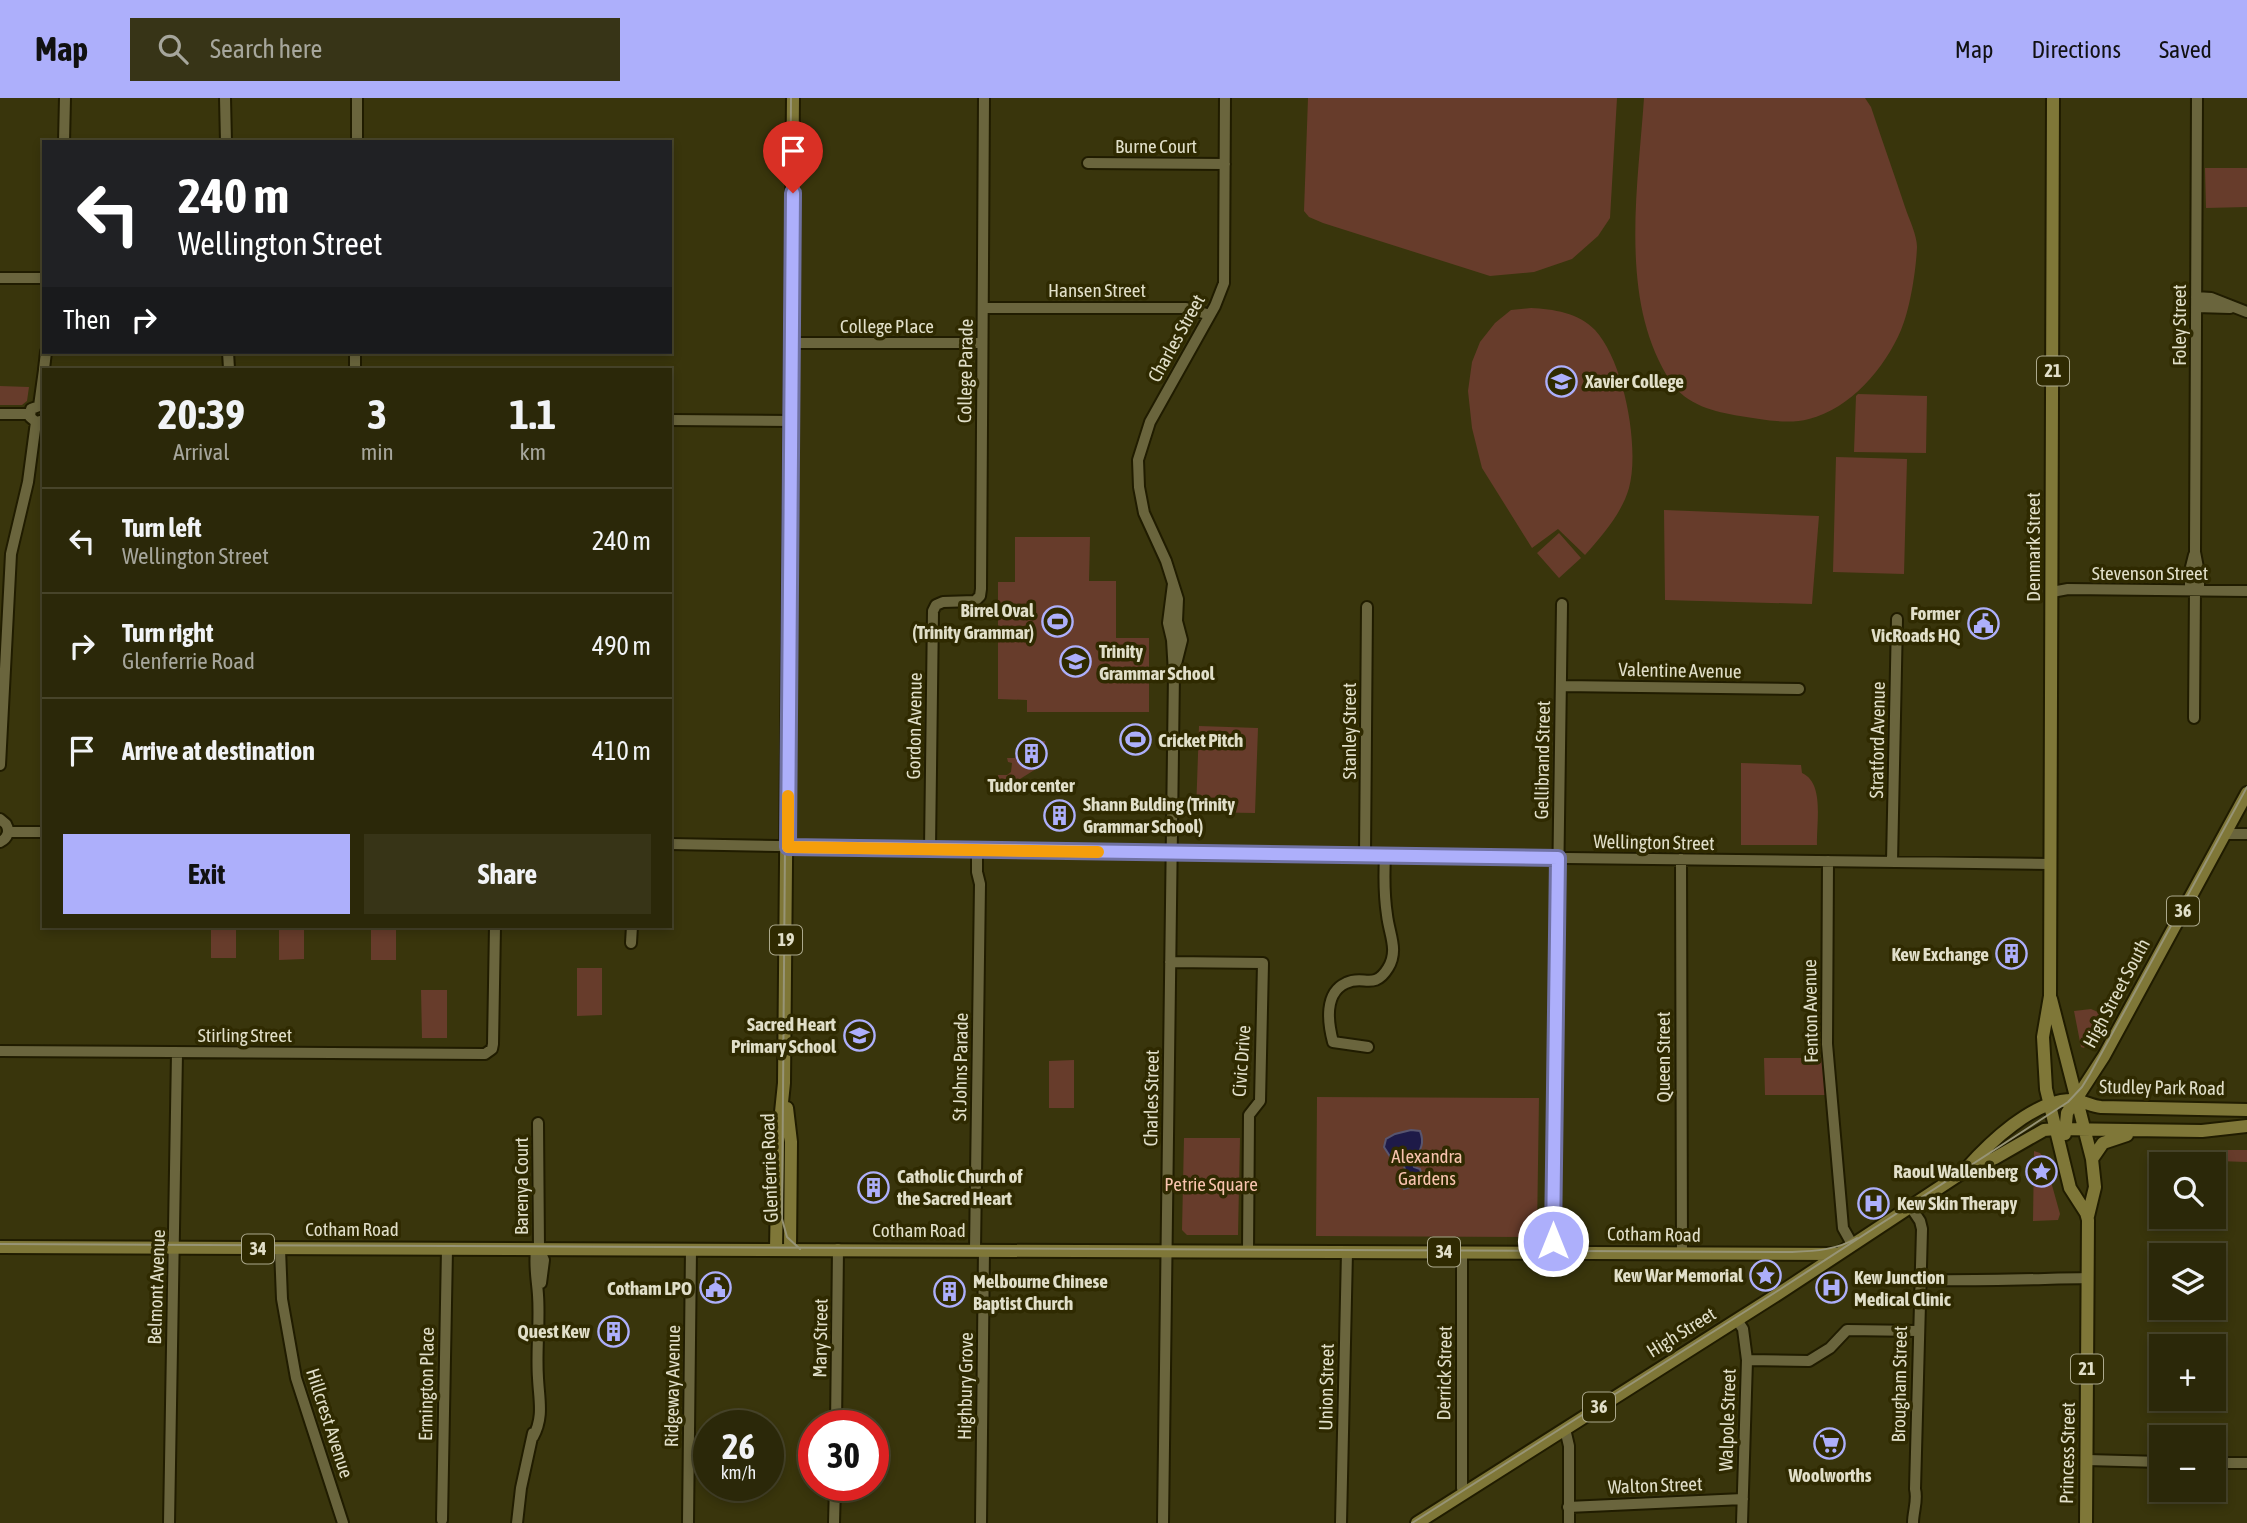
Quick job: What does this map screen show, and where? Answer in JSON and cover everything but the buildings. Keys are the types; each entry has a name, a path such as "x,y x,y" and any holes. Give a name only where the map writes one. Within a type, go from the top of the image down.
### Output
{"main road":[{"name":"Glenferrie Road","path":"776,1249 778,1137 784,1086 788,847 793,98"},
{"name":"Denmark Street","path":"2049,1105 2043,1037 2050,996 2053,98"},
{"name":"High Street South","path":"2060,1129 2104,1056 2247,793"},
{"name":"Denmark Street","path":"2050,996 2077,1100"},
{"name":"Glenferrie Road","path":"784,1086 791,1142 790,1249"},
{"name":"High Street","path":"1963,1172 2003,1133 2049,1105 2077,1100"},
{"name":"Studley Park Road","path":"2077,1100 2101,1107 2247,1110"},
{"name":"Princess Street","path":"2077,1100 2092,1158 2095,1187 2088,1216 2086,1523"},
{"name":"21","path":"2049,1105 2060,1129 2070,1188 2088,1216"},
{"name":"High Street","path":"1417,1523 1737,1320 1963,1172 1996,1158 2044,1130 2085,1129"},
{"path":"2085,1129 2244,1130"},
{"path":"2092,1158 2097,1148 2105,1141 2142,1130"},
{"name":"Cotham Road","path":"0,1247 1837,1254"}],"street":[{"path":"64,140 65,98"},
{"path":"225,98 226,140"},
{"path":"357,98 357,140"},
{"name":"College Parade","path":"936,605 943,602 971,602 978,599 981,593 984,98"},
{"name":"Charles Street","path":"1163,1523 1174,673 1168,623 1173,584 1166,561 1144,513 1138,460 1150,422 1210,315 1224,283 1225,98"},
{"name":"Foley Street","path":"2194,718 2195,590 2199,573 2195,552 2197,98"},
{"name":"Burne Court","path":"1088,163 1225,164"},
{"path":"0,278 42,278"},
{"path":"2196,302 2211,298 2247,312"},
{"name":"Hansen Street","path":"983,308 1186,308 1210,315"},
{"name":"College Place","path":"791,343 982,343"},
{"path":"0,765 11,554 28,482 37,419 32,409 41,407"},
{"path":"0,414 37,419"},
{"path":"672,420 791,421"},
{"name":"Stevenson Street","path":"2052,592 2066,589 2247,591"},
{"name":"Gellibrand Street","path":"1553,1252 1562,604"},
{"name":"Gordon Avenue","path":"930,849 932,650 933,611 936,605"},
{"name":"Stanley Street","path":"1365,855 1367,607"},
{"name":"Stratford Avenue","path":"1892,862 1897,620"},
{"name":"Valentine Avenue","path":"1561,686 1799,689"},
{"path":"0,819 6,824 8,832 6,838 0,842"},
{"path":"8,832 42,832"},
{"path":"2225,834 2247,834"},
{"name":"Wellington Street","path":"672,844 2050,864"},
{"name":"St Johns Parade","path":"980,1250 980,884 977,872 981,850"},
{"path":"1368,1047 1333,1042 1328,1023 1331,1002 1336,991 1346,982 1358,980 1370,983 1382,977 1393,957 1394,940 1387,919 1384,882 1385,856"},
{"name":"Queen Street","path":"1681,859 1682,1254"},
{"name":"Fenton Avenue","path":"1828,861 1827,1044 1843,1228 1852,1244"},
{"name":"Stirling Street","path":"0,1051 485,1054 493,1044 495,928"},
{"path":"631,943 632,928"},
{"name":"Civic Drive","path":"1170,962 1263,963 1260,1101 1249,1115 1248,1251"},
{"name":"Belmont Avenue","path":"169,1523 177,1053"},
{"name":"Barenya Court","path":"517,1523 521,1488 536,1415 533,1399 537,1379 538,1296 535,1261 536,1251 539,1249 538,1124"},
{"name":"Brougham Street","path":"1910,1206 1922,1226 1914,1489 1917,1499 1913,1523"},
{"name":"Hillcrest Avenue","path":"281,1249 282,1299 296,1378 343,1523"},
{"name":"Ermington Place","path":"442,1520 447,1249"},
{"name":"Ridgeway Avenue","path":"688,1523 691,1249"},
{"name":"Mary Street","path":"836,1410 838,1249"},
{"name":"Highbury Grove","path":"980,1250 981,1523"},
{"name":"Union Street","path":"1340,1523 1347,1252"},
{"name":"Derrick Street","path":"1462,1252 1461,1457 1464,1493"},
{"path":"1919,1280 2088,1278"},
{"name":"Walpole Street","path":"1737,1320 1744,1332 1746,1360 1742,1523"},
{"path":"1746,1360 1809,1362 1830,1348 1847,1330 1918,1331"},
{"path":"1565,1429 1569,1446 1568,1521"},
{"path":"2087,1460 2149,1462"},
{"path":"2226,1462 2247,1463"},
{"name":"Walton Street","path":"1568,1507 1743,1499"},
{"path":"834,1523 835,1501"}],"green space":[{"path":"1308,98 1617,98 1610,218 1598,236 1572,259 1534,272 1490,276 1323,223 1309,217 1304,211"},
{"path":"1644,98 1865,98 1871,107 1916,237 1915,267 1907,312 1886,359 1864,385 1838,406 1824,414 1801,421 1765,420 1711,410 1693,402 1671,382 1654,351 1644,317 1638,281 1636,206"},
{"path":"2205,168 2247,168 2247,207 2206,208"},
{"path":"1531,308 1574,316 1595,330 1614,362 1627,406 1632,451 1629,488 1605,532 1585,555 1558,529 1532,548 1482,468 1472,428 1468,391 1472,362 1480,342 1495,323 1511,310"},
{"path":"0,386 29,387 27,401 22,405 0,405"},
{"path":"1858,394 1927,396 1926,453 1854,452"},
{"path":"1836,457 1907,459 1904,574 1833,572"},
{"path":"1664,510 1819,516 1812,604 1665,600"},
{"path":"1559,533 1581,558 1559,578 1537,553"},
{"name":"Birrel Oval (Trinity Grammar)","path":"1015,537 1090,537 1089,581 1116,581 1116,638 1149,638 1149,712 1027,712 1027,700 998,699 998,582 1015,582"},
{"path":"1199,726 1258,728 1255,813 1196,812"},
{"path":"1036,741 1045,741 1044,764 1015,782 1015,789 997,793 998,775 1011,772 1012,763 1008,762 1007,758 1015,758 1016,753 1037,753"},
{"path":"1741,763 1801,765 1802,773 1809,778 1817,795 1817,845 1741,845"},
{"path":"211,928 236,928 236,958 211,958"},
{"path":"279,928 304,928 304,959 279,960"},
{"path":"371,928 396,928 396,960 371,960"},
{"path":"577,968 602,968 602,1015 577,1016"},
{"path":"421,990 447,990 447,1038 422,1038"},
{"path":"2091,1009 2107,1016 2084,1048 2081,1047 2074,1011"},
{"path":"1764,1058 1822,1058 1825,1095 1765,1095"},
{"path":"1074,1060 1074,1108 1049,1108 1049,1061"},
{"name":"Alexandra Gardens","path":"1317,1097 1539,1098 1537,1231 1531,1237 1316,1236"},
{"name":"Petrie Square","path":"1184,1138 1240,1138 1238,1235 1187,1235 1182,1230"},
{"path":"2247,1150 2247,1162 2226,1161 2226,1152 2184,1152"},
{"path":"2034,1151 2040,1153 2045,1160 2060,1214 2058,1220 2033,1221"}],"shaded area":[{"path":"1411,1130 1420,1131 1422,1139 1418,1154 1412,1160 1414,1167 1420,1169 1424,1183 1404,1189 1398,1181 1405,1170 1403,1162 1391,1158 1384,1147 1386,1139"}],"tram line":[{"path":"791,98 782,1219 787,1237 800,1249"},
{"path":"1412,1523 1779,1290 2068,1102 2090,1074 2247,787"},
{"path":"0,1244 1792,1252 1834,1247 1857,1238"}],"slow traffic":[{"path":"788,796 788,847 1098,852"}],"place":[{"name":"Xavier College","path":"1562,381"},
{"name":"Birrel Oval (Trinity Grammar)","path":"1057,621"},
{"name":"Former VicRoads HQ","path":"1983,624"},
{"name":"Trinity Grammar School","path":"1076,662"},
{"name":"Cricket Pitch","path":"1135,740"},
{"name":"Tudor center","path":"1031,754"},
{"name":"Shann Bulding (Trinity Grammar School)","path":"1060,815"},
{"name":"Kew Exchange","path":"2012,954"},
{"name":"Sacred Heart Primary School","path":"859,1035"},
{"name":"Raoul Wallenberg","path":"2041,1171"},
{"name":"Catholic Church of the Sacred Heart","path":"874,1187"},
{"name":"Kew Skin Therapy","path":"1874,1203"},
{"name":"Kew War Memorial","path":"1766,1275"},
{"name":"Cotham LPO","path":"715,1288"},
{"name":"Kew Junction Medical Clinic","path":"1831,1288"},
{"name":"Melbourne Chinese Baptist Church","path":"950,1292"},
{"name":"Quest Kew","path":"613,1331"},
{"name":"Woolworths","path":"1830,1444"}],"route":[{"path":"793,193 788,847 1558,858 1553,1241"}]}
